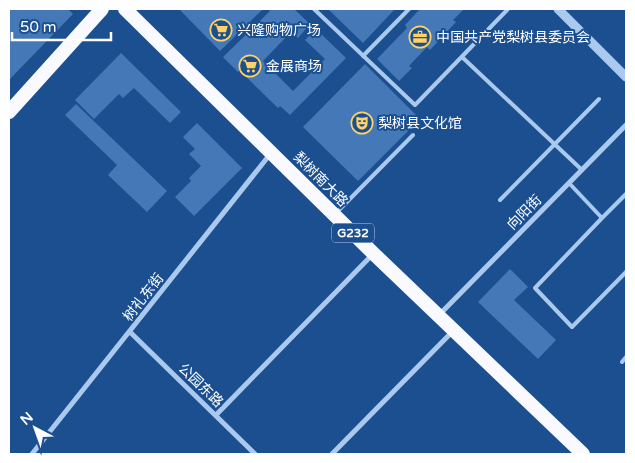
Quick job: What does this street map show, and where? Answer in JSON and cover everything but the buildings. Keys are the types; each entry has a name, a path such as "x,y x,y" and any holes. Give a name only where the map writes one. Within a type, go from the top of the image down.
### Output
{"highway":[{"path":"9,112 102,9"},
{"name":"梨树南大路","path":"125,9 374,254 583,454"}],"street":[{"path":"558,9 626,77"},
{"name":"向阳街","path":"438,316 626,125"},
{"name":"树礼东街","path":"32,454 272,152"},
{"path":"216,416 374,254"},
{"path":"332,454 454,331"},
{"name":"公园东路","path":"130,332 255,454"}],"lane":[{"path":"314,9 415,105 508,9"},
{"path":"363,56 409,9"},
{"path":"462,57 582,170"},
{"path":"500,200 599,99"},
{"path":"334,215 413,135"},
{"path":"569,182 602,218"},
{"path":"626,194 535,288 572,328 626,272"},
{"path":"622,362 626,358"}],"place":[{"name":"兴隆购物广场","path":"221,30"},
{"name":"中国共产党梨树县委员会","path":"420,37"},
{"name":"金展商场","path":"250,66"},
{"name":"梨树县文化馆","path":"362,123"}]}
